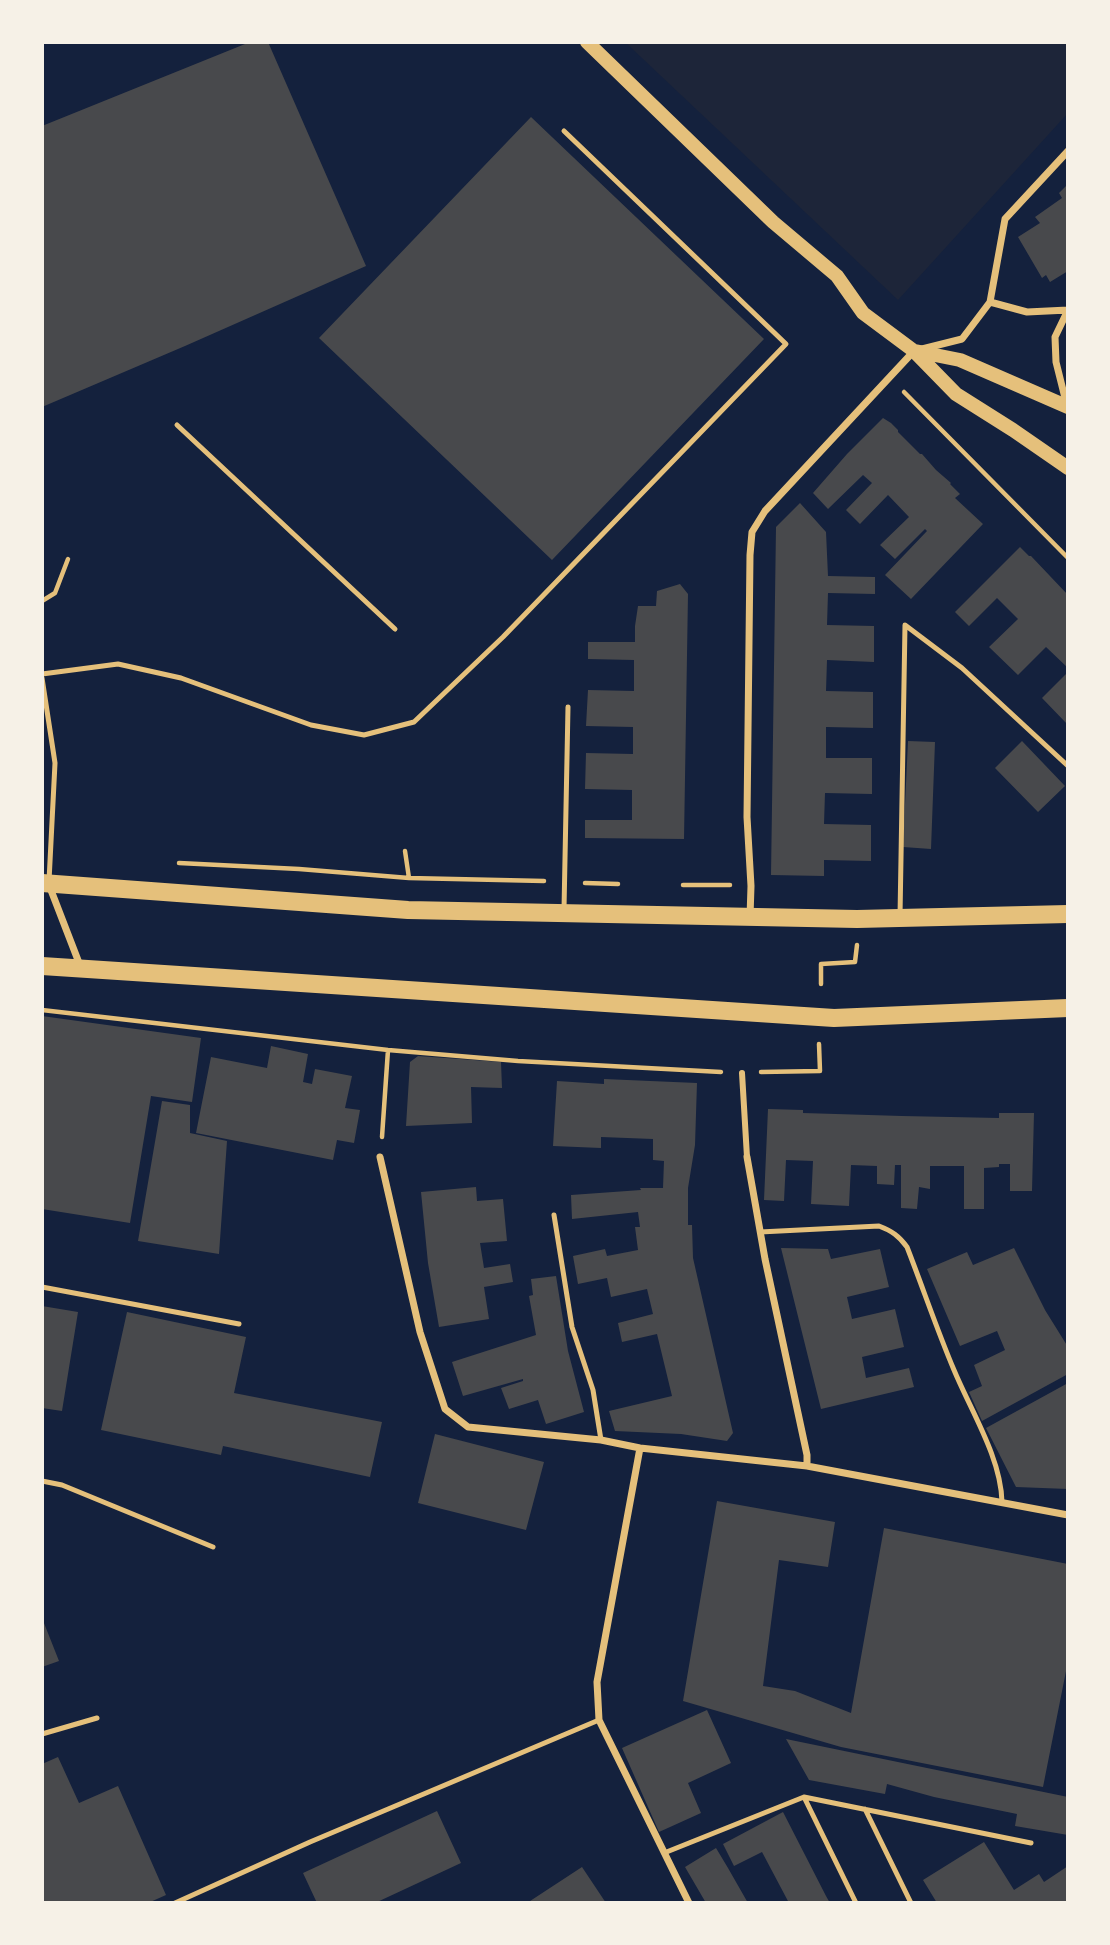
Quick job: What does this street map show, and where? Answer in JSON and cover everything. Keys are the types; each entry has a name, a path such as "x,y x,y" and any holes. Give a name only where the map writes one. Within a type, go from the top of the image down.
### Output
{"main road":[{"path":"587,42 773,222 837,276 863,313 914,351 956,394 1068,468"},
{"path":"914,351 960,360 1068,406"},
{"path":"45,884 408,910 900,919 1068,914"},
{"path":"42,966 834,1018 1068,1008"}],"street":[{"path":"750,916 747,817 752,532 765,512 914,351 962,339 990,302 1005,219 1068,151"},
{"path":"990,302 1027,312 1068,310 1055,337 1056,362 1068,406"},
{"path":"45,884 81,969"},
{"path":"742,1073 747,1157 807,1466"},
{"path":"380,1157 419,1332 445,1409 468,1427 601,1440 640,1448 807,1466 1068,1515"},
{"path":"640,1448 597,1682 599,1720 689,1903"}],"lane":[{"path":"45,884 55,763 42,676 118,664 181,678 311,724 364,735 414,722 503,638 786,344 564,131"},
{"path":"177,425 395,629"},
{"path":"900,919 905,625 962,668 1068,766"},
{"path":"564,912 568,707"},
{"path":"554,1215 572,1327 593,1390 601,1440"},
{"path":"760,1232 878,1226 900,1237 907,1247 953,1369 990,1451 1002,1485 1002,1502"},
{"path":"42,1287 239,1324"},
{"path":"42,1481 62,1485 214,1547"},
{"path":"42,1734 97,1718"},
{"path":"176,1903 310,1842 599,1720"},
{"path":"664,1853 804,1797 1031,1843"},
{"path":"804,1797 856,1903"},
{"path":"865,1809 911,1903"}],"path":[{"path":"890,379 1068,558"},
{"path":"42,601 55,593 68,559"},
{"path":"405,851 409,878"},
{"path":"821,984 821,964 855,962 858,941"},
{"path":"42,1010 388,1050 532,1062 742,1073 820,1071 819,1042"},
{"path":"380,1157 388,1050"}],"shaded area":[{"path":"625,42 1068,42 1068,113 898,300"}],"building":[{"path":"250,42 268,42 366,266 42,407 42,126"},
{"path":"531,117 764,339 552,560 319,338"},
{"path":"1068,184 1068,271 1050,282 1046,275 1042,278 1018,237 1040,223 1035,217 1062,198 1059,193"},
{"path":"883,418 951,483 960,494 955,498 983,524 911,599 885,575 927,531 925,529 895,559 880,545 909,517 888,495 860,524 846,510 872,483 863,475 828,509 813,493"},
{"path":"800,503 826,532 828,576 875,577 875,594 828,593 827,625 874,626 874,662 827,660 826,691 873,692 873,728 826,727 826,758 872,758 872,794 825,793 824,824 871,825 871,861 824,860 824,876 771,875 776,527"},
{"path":"1020,547 1068,595 1068,668 1046,647 1018,675 989,647 1018,619 997,598 969,626 955,612"},
{"path":"680,584 688,594 684,839 585,838 585,820 632,820 632,790 585,789 586,753 633,754 633,727 586,726 588,690 634,691 634,660 588,659 588,642 635,642 638,606 656,606 657,591"},
{"path":"1068,672 1068,725 1042,698"},
{"path":"908,741 935,742 931,849 903,847"},
{"path":"1022,741 1065,786 1038,812 995,768"},
{"path":"42,1016 201,1038 192,1102 151,1096 130,1223 42,1209"},
{"path":"271,1046 308,1054 303,1082 312,1084 315,1069 352,1076 345,1108 360,1110 354,1143 337,1140 333,1160 196,1133 211,1057 267,1068"},
{"path":"418,1056 501,1062 502,1088 471,1087 472,1123 406,1126 410,1062"},
{"path":"604,1079 697,1083 695,1145 688,1188 688,1225 692,1225 693,1258 733,1433 727,1441 681,1434 615,1431 609,1411 672,1396 657,1334 622,1342 618,1323 653,1314 647,1289 611,1297 607,1278 578,1284 573,1256 605,1249 607,1256 638,1250 635,1227 640,1227 638,1212 572,1219 571,1195 663,1188 664,1161 653,1160 653,1139 601,1137 601,1148 553,1146 557,1081 604,1084"},
{"path":"162,1101 190,1105 190,1133 227,1141 219,1254 138,1241"},
{"path":"768,1109 803,1110 803,1113 999,1118 999,1113 1034,1113 1032,1191 1010,1191 1010,1164 999,1164 999,1167 984,1168 984,1209 964,1209 964,1166 930,1166 930,1189 919,1187 917,1209 901,1208 901,1165 895,1165 894,1185 877,1184 877,1166 851,1165 849,1206 811,1204 813,1161 786,1160 784,1201 764,1200"},
{"path":"476,1187 477,1201 503,1199 507,1241 480,1243 484,1268 510,1264 513,1282 484,1287 489,1319 439,1327 428,1263 421,1192"},
{"path":"781,1248 828,1249 831,1259 880,1249 889,1287 847,1297 852,1319 895,1309 904,1347 862,1357 866,1378 909,1368 914,1387 821,1409"},
{"path":"1014,1248 1045,1310 1068,1347 1068,1374 982,1421 969,1392 982,1386 974,1365 1005,1350 997,1331 960,1346 927,1269 967,1252 973,1265"},
{"path":"556,1276 568,1351 584,1412 546,1424 538,1400 509,1409 501,1388 523,1379 463,1396 452,1362 536,1335 529,1296 533,1295 531,1279"},
{"path":"42,1306 78,1312 62,1411 42,1408"},
{"path":"127,1312 246,1337 234,1393 382,1422 370,1477 223,1446 221,1455 101,1430"},
{"path":"1068,1383 1068,1489 1016,1487 986,1428"},
{"path":"435,1434 544,1462 526,1530 418,1503"},
{"path":"717,1501 835,1522 828,1567 779,1560 763,1686 795,1691 851,1713 884,1528 1068,1564 1068,1661 1043,1787 841,1747 683,1701"},
{"path":"42,1618 59,1661 42,1667"},
{"path":"707,1710 731,1763 688,1783 701,1813 659,1832 622,1748"},
{"path":"786,1739 1068,1797 1068,1835 1015,1826 1017,1814 887,1784 885,1794 809,1780"},
{"path":"58,1757 79,1803 118,1786 166,1895 148,1903 42,1903 42,1764"},
{"path":"437,1811 461,1863 375,1903 317,1903 303,1873"},
{"path":"783,1812 830,1903 789,1903 762,1852 734,1866 723,1844"},
{"path":"984,1842 1014,1890 1039,1874 1044,1882 1068,1866 1068,1903 937,1903 923,1880"},
{"path":"716,1848 748,1903 706,1903 685,1867"},
{"path":"582,1867 606,1903 527,1903"}]}
